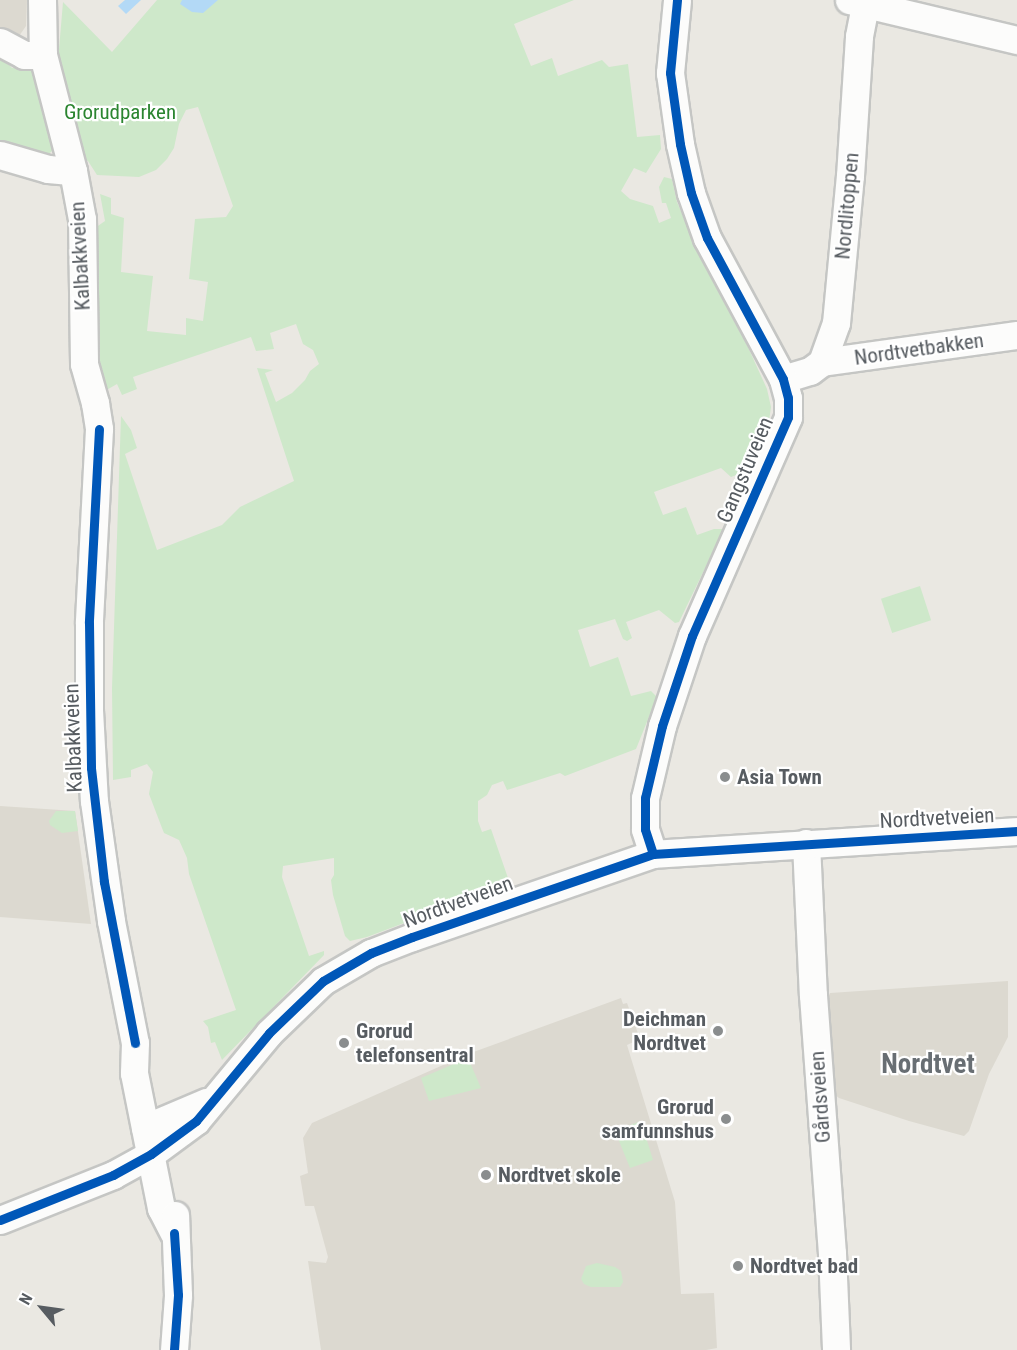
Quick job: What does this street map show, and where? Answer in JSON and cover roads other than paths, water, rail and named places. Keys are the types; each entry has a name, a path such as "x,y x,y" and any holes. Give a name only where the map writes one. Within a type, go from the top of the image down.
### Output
{"street":[{"path":"0,42 24,55 43,55 42,0"},
{"name":"Gangstuveien","path":"652,854 645,829 645,798 656,745 692,636 788,417 788,398 783,379 708,238 691,193 680,144 670,73 677,0"},
{"path":"857,2 1017,40"},
{"name":"Nordlitoppen","path":"822,362 836,323 841,290 859,36 857,2"},
{"name":"Kalbakkveien","path":"43,55 70,160 83,232 84,364 95,403 99,429 89,623 93,789 107,902 135,1043 149,1067 161,1208 174,1233 178,1295 174,1350"},
{"path":"0,155 48,169 70,160"},
{"name":"Nordtvetbakken","path":"822,362 1017,335"},
{"path":"783,379 810,371 822,362"},
{"name":"Nordtvetveien","path":"0,1221 113,1174 155,1137 213,1099 300,1001 345,966 412,937 652,854 1017,831"},
{"name":"Gårdsveien","path":"806,843 813,995 832,1253 836,1350"}],"water":[{"path":"125,0 141,0 126,14 118,6"},
{"path":"182,0 218,0 203,13 192,12 180,4"}],"place":[{"name":"Asia Town","path":"725,777"},
{"name":"Deichman Nordtvet","path":"718,1031"},
{"name":"Grorud telefonsentral","path":"344,1043"},
{"name":"Grorud samfunnshus","path":"726,1119"},
{"name":"Nordtvet skole","path":"486,1175"},
{"name":"Nordtvet bad","path":"738,1266"}],"district":[{"name":"Nordtvet","path":"928,1065"}],"park label":[{"name":"Grorudparken","path":"120,112"}]}
